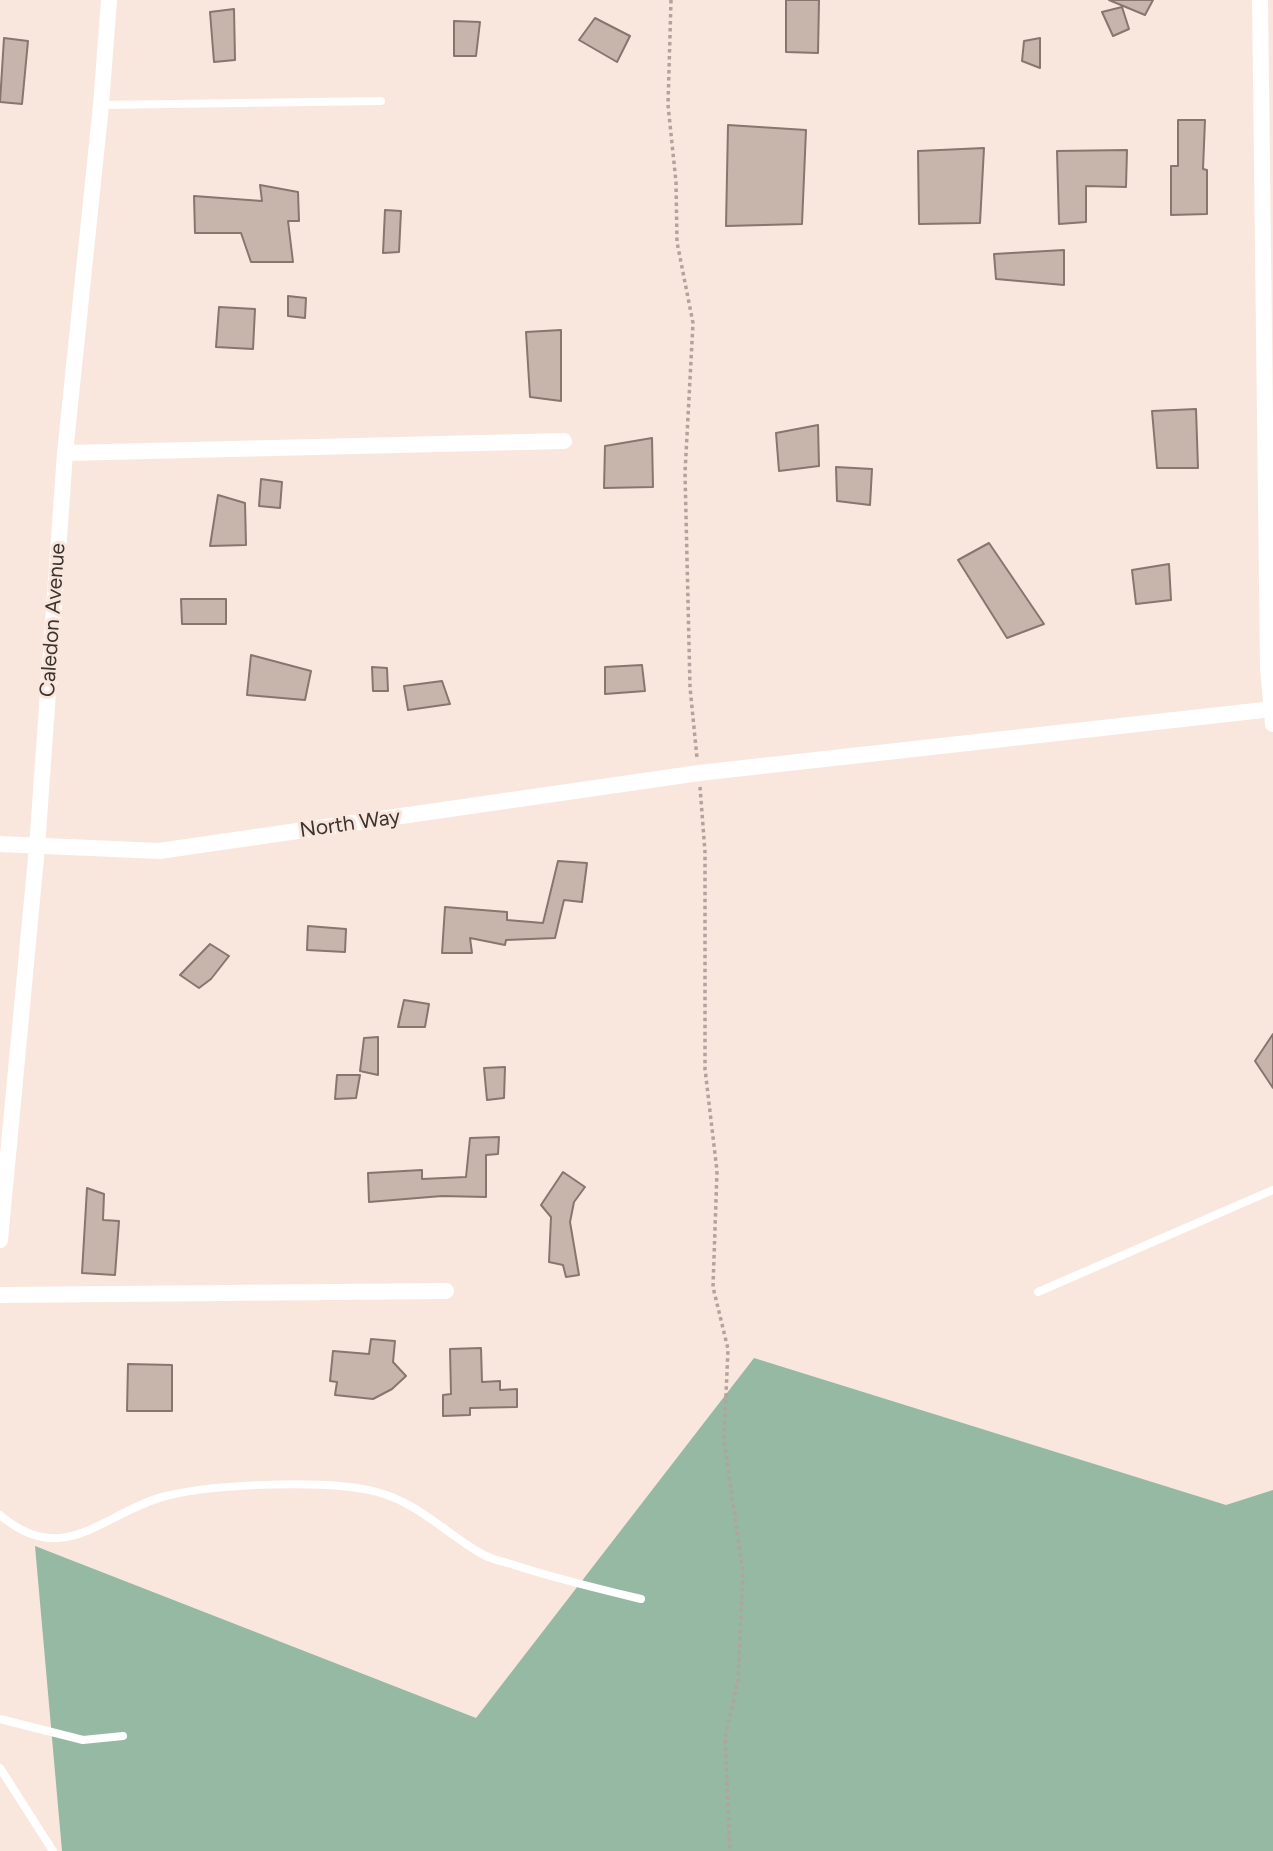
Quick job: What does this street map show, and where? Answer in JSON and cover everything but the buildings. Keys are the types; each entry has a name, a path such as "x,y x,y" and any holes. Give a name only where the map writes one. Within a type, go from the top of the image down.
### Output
{"street":[{"name":"Caledon Avenue","path":"0,1240 37,847 65,453 102,105 109,0"},
{"path":"1260,0 1272,714"},
{"path":"65,453 564,441"},
{"name":"North Way","path":"0,844 159,851 699,774 1272,714"},
{"path":"0,1294 446,1291"}],"lane":[{"path":"102,105 381,101"},
{"path":"1038,1292 1273,1191"},
{"path":"0,1515 17,1529 42,1537 74,1537 165,1496 253,1486 342,1487 379,1492 439,1523 483,1555 641,1599"},
{"path":"0,1719 83,1740 123,1736"},
{"path":"0,1768 53,1851"}],"path":[{"path":"671,0 668,105 676,182 677,242 692,323 685,473 690,687 705,852 705,1069 717,1171 713,1287 727,1349 724,1440 743,1573 738,1681 724,1737 730,1851"}],"green space":[{"path":"754,1358 1226,1505 1273,1490 1273,1851 62,1851 35,1546 476,1718"}]}
